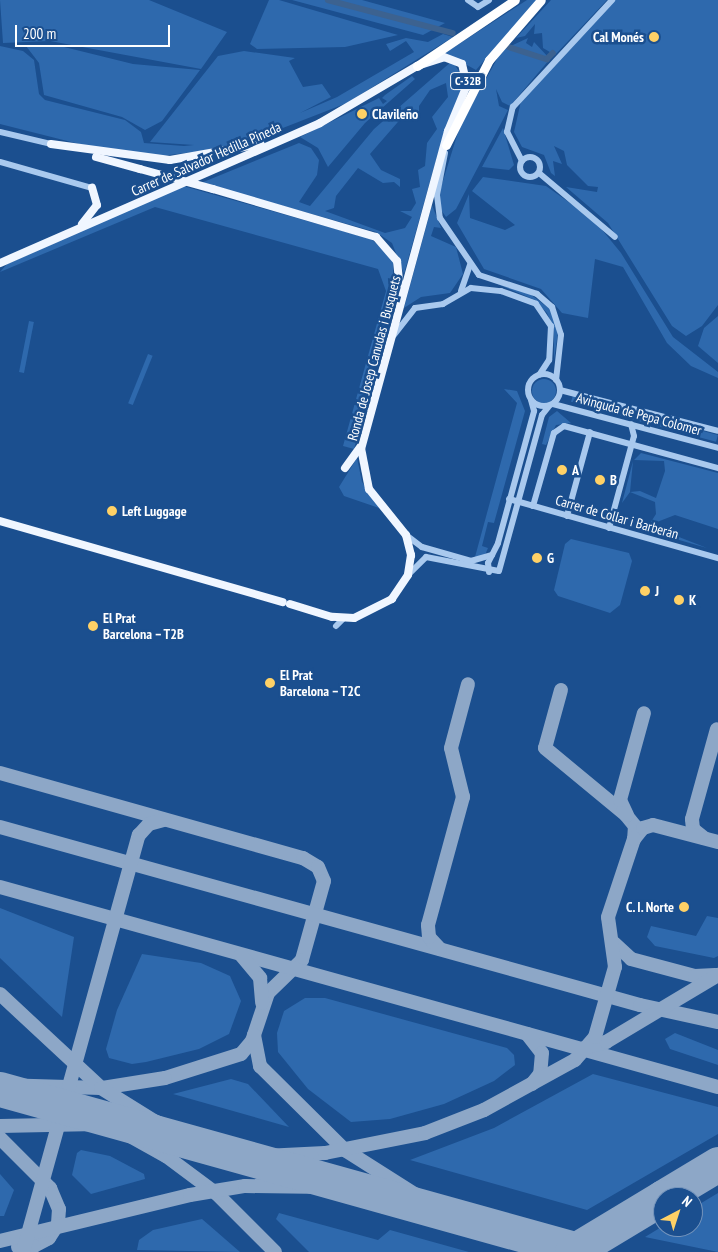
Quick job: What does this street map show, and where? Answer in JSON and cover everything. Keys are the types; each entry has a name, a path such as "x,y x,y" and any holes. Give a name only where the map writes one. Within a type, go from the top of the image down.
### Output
{"highway":[{"path":"500,10 510,0"},
{"name":"C-32B","path":"417,66 515,0"},
{"name":"C-32B","path":"446,145 489,60 541,0"}],"main road":[{"name":"C-32B","path":"417,66 449,57 462,64 468,75 446,145"},
{"name":"Carrer de Salvador Hedilla Pineda","path":"0,263 294,134 361,102 417,66"},
{"path":"51,144 170,160 228,152 294,134"},
{"path":"51,144 214,189 376,237 397,261 401,300"},
{"name":"Ronda de Josep Canudas i Busquets","path":"408,575 411,555 406,535 366,482 363,442 401,300 446,145"},
{"path":"75,230 96,209 92,188"},
{"path":"345,468 363,442"},
{"path":"0,521 344,618 385,605 408,575"}],"street":[{"path":"468,0 478,6 489,0"},
{"path":"539,173 524,176 522,161 507,132 513,107 612,0"},
{"path":"0,132 51,144"},
{"path":"406,535 422,547 454,560 489,572 499,571 517,502 551,405 560,390 556,380 561,335 552,307 537,294 479,275 470,264 467,252 438,212 446,145"},
{"path":"522,161 536,159 539,173 615,237"},
{"path":"0,162 92,188"},
{"path":"461,292 470,264"},
{"path":"388,347 409,312 443,304 461,292 485,287 536,304 548,320 553,337 549,360 540,374 528,386 534,411 489,572"},
{"path":"540,374 556,380"},
{"name":"Avinguda de Pepa Colomer","path":"560,390 718,431"},
{"path":"531,400 551,405"},
{"name":"Avinguda de Pepa Colomer","path":"551,405 631,424 718,448"},
{"path":"609,528 634,436 631,424"},
{"path":"533,506 554,433 564,426 718,468"},
{"path":"634,436 646,428"},
{"path":"567,516 590,432"},
{"name":"Carrer de Collar i Barberán","path":"509,499 718,558"},
{"path":"408,575 426,557 476,562 493,554"},
{"path":"336,626 344,618"}],"shaded area":[{"path":"0,0 149,0 227,32 201,69 50,41 3,43"},
{"path":"269,0 279,0 398,35 345,47 257,49 250,44"},
{"path":"292,0 362,0 445,23 423,35"},
{"path":"527,0 537,0 476,70 445,53"},
{"path":"551,0 607,0 555,55 543,48 542,33 534,34 535,24 525,36 516,38"},
{"path":"615,0 718,0 718,305 702,326 686,336 672,326 608,223 566,187 597,192 598,187 588,186 567,165 564,151 554,146 562,164 553,161 555,176 551,173 544,155 522,147 514,132 521,101"},
{"path":"443,34 453,37 347,103 234,147 161,156 107,151 0,124 0,46 23,51 34,60 39,94 45,100 125,120 141,132 144,143 184,146 194,145 150,142 218,56 244,51 295,58 289,61 303,87 322,84 331,97 300,113 337,97 414,52 406,41 390,51 386,44 406,38 428,42"},
{"path":"528,38 526,43 532,47 534,42 550,59 510,106 502,102 496,89 499,106 508,110 456,209 446,217 439,207 441,187 460,126 502,50"},
{"path":"56,45 133,64 200,70 162,121 145,130 122,117 44,95 39,63 26,46"},
{"path":"452,61 465,80 438,153 404,274 392,243 376,232 201,183 299,143 311,148 319,160 317,175 299,202 310,206 374,129","holes":["446,83 448,97 432,117 437,129 427,143 425,166 418,170 420,187 412,189 416,203 411,211 400,211 412,217 405,228 385,233 325,211 334,208 336,196 358,168 383,183 394,182 400,187 400,179 381,170 370,154 404,115 410,117 411,109 419,114 419,106 430,90"]},
{"path":"412,76 415,79 365,123 328,167 318,148 300,137 379,98 383,104 387,101 382,98 385,95"},
{"path":"503,128 514,165 509,170 482,167"},
{"path":"483,177 546,186 594,220 621,253 673,337 718,372 718,378 691,366 667,343 623,267 595,259 588,318 562,313 541,289 484,269 457,223 469,194 470,218 505,230 515,225 472,191"},
{"path":"183,186 371,239 393,258 393,299 354,449 343,446 386,291 378,269 155,207 0,272 7,264"},
{"path":"432,205 441,228 434,227 431,236 456,247 463,274 450,293 421,297 404,308"},
{"path":"495,283 530,294 550,309 558,332 554,360 554,329 547,313 535,300"},
{"path":"718,316 718,363 698,346 704,328"},
{"path":"29,321 34,322 24,373 19,372"},
{"path":"148,354 153,356 133,405 128,403"},
{"path":"544,379 552,383 556,391 552,399 544,403 536,399 532,391 536,383"},
{"path":"504,389 517,391 525,411 494,523 488,522 482,546 488,548 485,555 475,557 517,403"},
{"path":"573,395 652,418 650,424 571,402"},
{"path":"557,411 571,423 556,425 546,445 542,444 549,417"},
{"path":"658,419 718,435 716,442 656,426"},
{"path":"641,453 718,473 718,529 675,515 657,522 656,528 707,548 627,525 649,525 656,514 655,502 630,492 640,491 656,498 665,471 664,461 634,460"},
{"path":"357,458 362,482 382,509 344,496 339,487"},
{"path":"633,461 630,492 622,503"},
{"path":"571,539 629,553 632,561 620,605 610,613 558,596 554,590 565,544"},
{"path":"0,908 74,937 62,1017 0,958"},
{"path":"707,916 718,918 718,956 714,958 655,946 647,937 651,926 696,936"},
{"path":"142,954 201,963 230,976 241,1001 229,1034 199,1049 146,1062 132,1064 109,1058 106,1049 117,1010"},
{"path":"305,998 325,998 507,1048 514,1055 515,1065 494,1081 444,1104 390,1119 351,1122 308,1089 278,1052 277,1033 284,1011"},
{"path":"675,1033 718,1050 718,1065 670,1049 665,1039"},
{"path":"593,1074 718,1107 718,1134 587,1210 410,1160 494,1128"},
{"path":"231,1079 248,1084 289,1127 173,1094"},
{"path":"81,1150 110,1156 144,1174 145,1179 91,1194 72,1175 77,1153"},
{"path":"0,1174 14,1190 4,1216 0,1216"},
{"path":"718,1193 718,1252 645,1237 653,1232 653,1237 703,1237 703,1202"},
{"path":"279,1213 378,1240 390,1230 469,1252 309,1252 276,1219"},
{"path":"202,1219 240,1252 137,1250 139,1240 153,1230"}],"waterway":[{"path":"328,0 453,33"},
{"path":"509,47 547,59 553,53"}],"taxiway":[{"path":"440,949 429,937 428,925 463,797 451,748 468,684"},
{"path":"561,690 545,748 626,815 635,826 634,839"},
{"path":"627,815 620,800 644,713"},
{"path":"704,838 693,829 692,819 717,729"},
{"path":"0,773 303,858 318,867 324,881 302,960 268,993 252,1041 241,1054 165,1078 101,1088 0,1085"},
{"path":"23,1252 139,835 149,824 164,820"},
{"path":"243,1157 325,1153 425,1133 484,1110 575,1060 595,1037 615,967 608,917 634,839 643,828 653,825 718,842"},
{"path":"0,827 640,1005 718,1022"},
{"path":"0,887 718,1087"},
{"path":"614,943 631,959 695,976 715,975"},
{"path":"241,955 260,978 262,1003"},
{"path":"584,1048 606,1042 718,975"},
{"path":"0,994 101,1088 154,1121 227,1152"},
{"path":"527,1034 542,1053 540,1074 532,1084"},
{"path":"254,1035 260,1066 345,1150 416,1195 514,1232"},
{"path":"44,1101 110,1125 166,1156 217,1194 275,1252"},
{"path":"0,1126 97,1124"},
{"path":"126,1127 176,1138"},
{"path":"0,1138 50,1188 59,1209 58,1224 49,1238 34,1246 18,1247"},
{"path":"0,1241 190,1195 245,1186 325,1187 401,1201"},
{"path":"507,1232 555,1252"}],"runway":[{"path":"0,1089 585,1252"},
{"path":"680,1187 718,1164"},
{"path":"572,1252 653,1203"}],"place":[{"name":"Cal Monés","path":"654,37"},
{"name":"Clavileño","path":"362,114"},
{"name":"A","path":"562,470"},
{"name":"B","path":"600,480"},
{"name":"Left Luggage","path":"112,511"},
{"name":"G","path":"537,558"},
{"name":"J","path":"645,591"},
{"name":"K","path":"679,600"},
{"name":"El Prat Barcelona – T2B","path":"93,626"},
{"name":"El Prat Barcelona – T2C","path":"270,683"},
{"name":"C. I. Norte","path":"684,907"}]}
